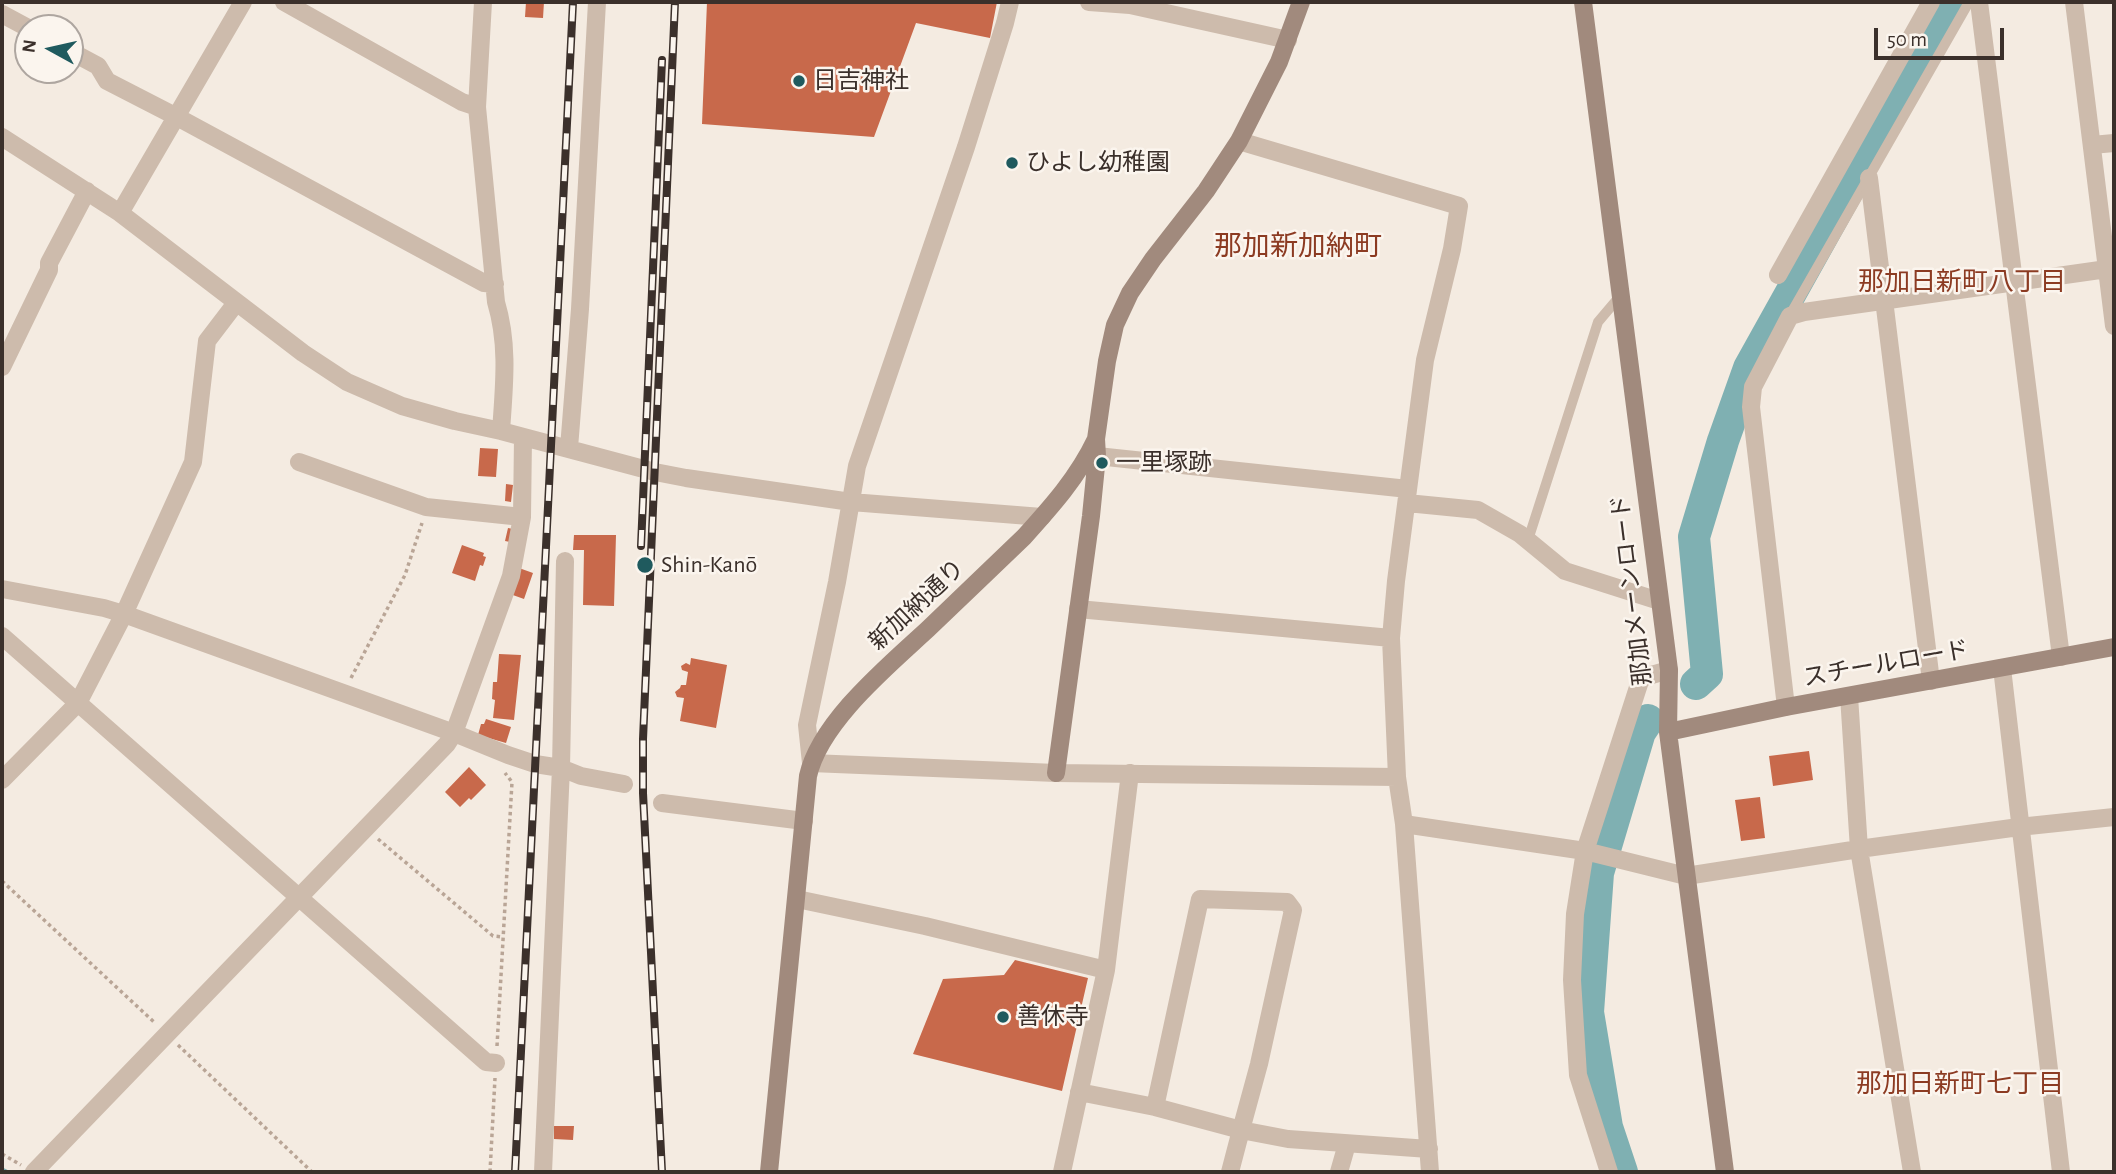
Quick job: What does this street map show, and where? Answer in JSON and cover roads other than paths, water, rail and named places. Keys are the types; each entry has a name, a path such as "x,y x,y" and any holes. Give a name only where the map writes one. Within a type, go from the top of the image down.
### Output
{"street":[{"path":"120,213 243,2"},
{"path":"284,2 462,102 477,107"},
{"path":"483,2 477,107 496,302 503,326 505,361 501,431"},
{"path":"569,449 580,309 597,2"},
{"path":"1010,2 966,146 857,466 837,582 807,725 811,763 1056,773 1398,776"},
{"path":"1089,2 1130,5 1288,40"},
{"path":"1056,773 1107,361 1115,325 1130,293 1206,191 1239,141 1288,40 1301,2"},
{"name":"那加メーンロード","path":"1583,2 1669,670 1668,732 1725,1172"},
{"path":"1778,275 1931,2"},
{"path":"1979,2 2061,657"},
{"path":"2074,2 2114,326"},
{"path":"84,58 98,66 107,81 484,283 495,284"},
{"path":"2,137 120,213 303,353 347,382 402,406 676,476 851,502 1042,517"},
{"path":"1239,141 1460,206 1425,360 1391,638 1398,776 1404,824 1430,1172"},
{"path":"2092,145 2114,143"},
{"path":"1869,178 1931,681"},
{"path":"2,367 49,270 49,263 87,191"},
{"path":"1786,707 1751,407 1753,387 1790,316 2107,269"},
{"path":"2,780 78,703 124,614 193,462 207,341 236,303"},
{"path":"28,1169 167,1035 447,744 454,733 510,576 522,517 523,437"},
{"path":"1097,447 1407,496 1478,510 1528,540 1565,571 1659,600"},
{"name":"新加納通り","path":"797,899 811,763 831,729 871,682 1024,537 1076,477 1097,447"},
{"path":"299,462 426,508 522,517"},
{"path":"543,1172 561,768 565,561"},
{"path":"2,589 124,614 535,764 624,784"},
{"path":"1078,609 1391,638"},
{"path":"2,636 486,1062 496,1063"},
{"name":"スチールロード","path":"1668,732 1786,707 2114,647"},
{"path":"2002,668 2061,1172"},
{"path":"1609,1172 1578,1075 1572,980 1575,914 1641,678 1669,670"},
{"path":"1849,696 1859,849 1912,1172"},
{"path":"1062,1172 1106,970 1130,773"},
{"path":"662,803 804,821"},
{"path":"1404,824 1592,853 1686,876 1859,849 2114,817"},
{"path":"769,1172 797,899 938,929 1106,970"},
{"path":"1155,1107 1200,899 1287,902 1293,910 1259,1064 1230,1172"},
{"path":"1079,1092 1288,1139 1429,1149"},
{"path":"1339,1172 1347,1144"}],"lane":[{"path":"1790,316 1969,2"},
{"path":"1528,540 1598,322 1620,296"}],"waterway":[{"path":"1696,684 1707,674 1694,537 1723,441 1749,368 1953,2"},
{"path":"1622,1172 1607,1127 1588,1012 1598,873 1640,732 1648,720"},
{"path":"2,1170 6,1172"}],"railway":[{"path":"515,1172 573,2"},
{"path":"662,1172 643,793 643,739 675,2"},
{"path":"641,546 662,60"}],"place":[{"name":"日吉神社","path":"799,81"},
{"name":"ひよし幼稚園","path":"1012,163"},
{"name":"一里塚跡","path":"1102,463"},
{"name":"Shin-Kanō","path":"645,565"},
{"name":"善休寺","path":"1003,1017"}],"district":[{"name":"那加新加納町","path":"1298,247"},
{"name":"那加日新町八丁目","path":"1962,282"},
{"name":"那加日新町七丁目","path":"1960,1084"}]}
